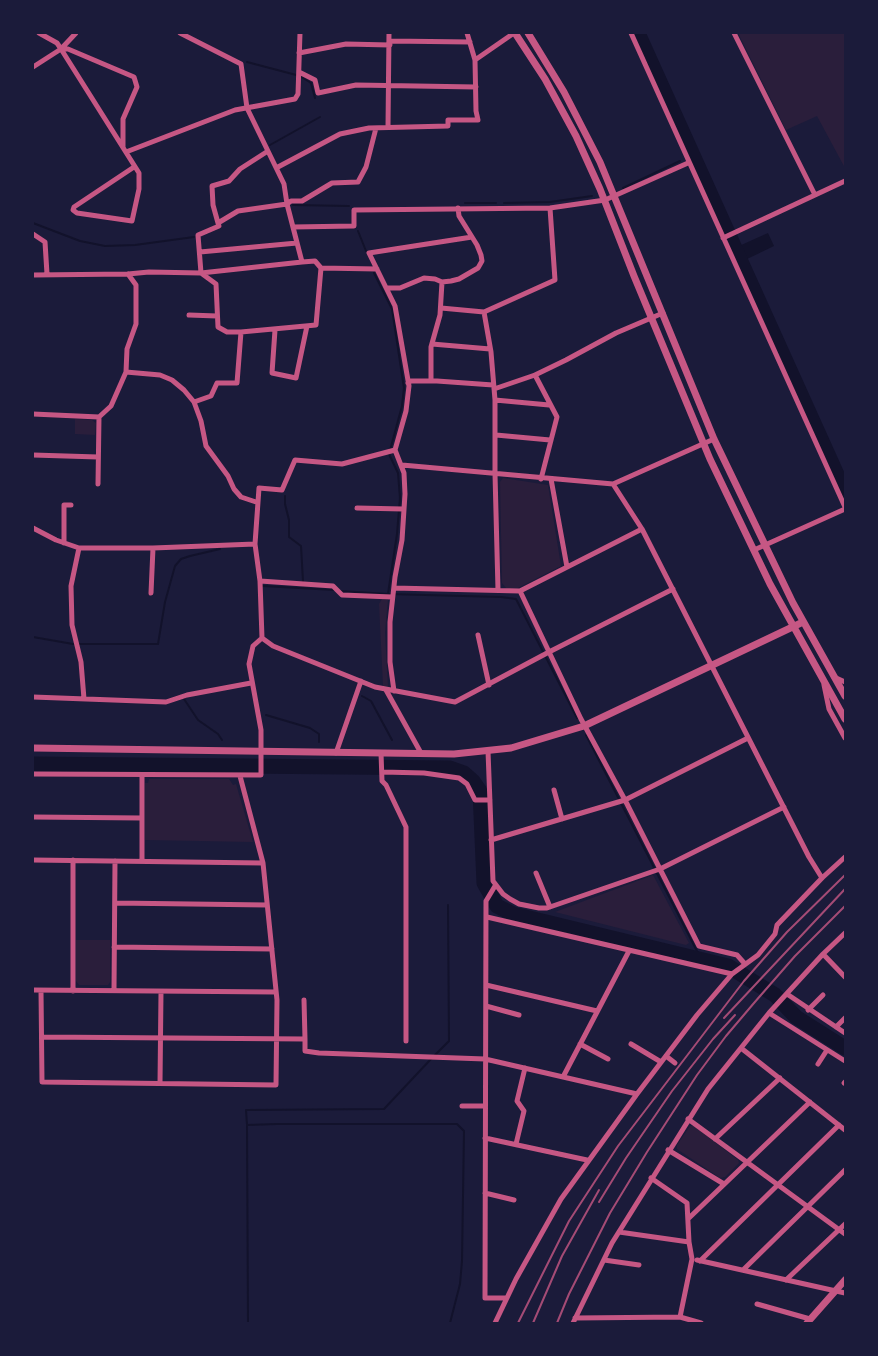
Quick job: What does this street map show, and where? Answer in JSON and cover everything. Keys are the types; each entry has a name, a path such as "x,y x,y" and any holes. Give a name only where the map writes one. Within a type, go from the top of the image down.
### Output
{"street":[{"path":"39,33 57,43 138,170 139,189 132,221 77,213 73,210 74,207 134,167"},
{"path":"180,33 240,62 248,108 278,167 284,184 302,262"},
{"path":"125,150 248,108 295,99 298,94 300,33"},
{"path":"388,127 389,33"},
{"path":"278,167 340,134 388,127 448,126 448,120 478,120 475,60 467,33"},
{"path":"475,60 514,33 564,114 605,200 704,444 754,550 845,718"},
{"path":"528,33 580,122 615,197 714,439 803,622 845,696"},
{"path":"631,33 688,164 727,236 845,508 754,550"},
{"path":"734,33 815,195"},
{"path":"33,67 61,50 74,34"},
{"path":"299,53 346,44 470,42"},
{"path":"61,50 68,49 112,66 131,75 136,81 137,91 123,119 125,150"},
{"path":"299,72 315,80 318,93 356,85 476,87"},
{"path":"201,273 198,235 219,225 218,223 238,211 302,201 332,183 358,182 366,167 376,128"},
{"path":"218,223 213,205 212,186 229,181 240,169 268,151"},
{"path":"293,227 354,225 354,210 550,208 605,200 688,164"},
{"path":"727,236 845,181"},
{"path":"387,288 400,288 424,279 435,279 442,282 459,279 481,265 481,255 459,216 458,208"},
{"path":"441,308 484,312 555,280 550,208"},
{"path":"33,234 45,242 47,274"},
{"path":"394,691 390,662 393,592 402,540 405,494 402,465 395,450 409,399 395,306 369,253 472,237"},
{"path":"200,252 297,243"},
{"path":"33,275 201,273 315,261 321,268 316,325 241,332 220,330 217,324 216,284 201,273"},
{"path":"321,268 377,269"},
{"path":"33,414 99,417 111,406 126,372 128,350 135,330 136,285 128,274"},
{"path":"431,381 432,344 441,308 442,282"},
{"path":"484,312 495,400 498,590"},
{"path":"406,382 431,381 494,387 535,375 616,333 663,313"},
{"path":"189,315 217,316"},
{"path":"276,330 272,373 296,378 307,326"},
{"path":"194,402 212,396 217,383 222,381 237,383 241,332"},
{"path":"432,344 490,349"},
{"path":"126,372 160,375 172,380 184,390 194,402 206,446 228,476 237,494 256,502"},
{"path":"535,375 557,417 542,479"},
{"path":"495,400 549,405"},
{"path":"98,484 99,417"},
{"path":"496,435 550,440"},
{"path":"402,465 613,484 714,439"},
{"path":"262,638 260,581 255,544 256,502 259,488 282,490 295,460 342,464 395,450"},
{"path":"33,455 98,457"},
{"path":"550,480 567,567"},
{"path":"613,484 642,529 822,878"},
{"path":"64,543 64,505 71,505"},
{"path":"357,508 403,509"},
{"path":"33,528 79,549 153,549 255,544"},
{"path":"260,581 333,586 342,595 393,592 520,591 642,529"},
{"path":"79,549 71,586 72,625 81,662 84,699"},
{"path":"151,593 153,549"},
{"path":"262,638 273,646 386,690 455,702 673,589"},
{"path":"520,591 546,654 625,800 699,946 736,955 745,964"},
{"path":"33,748 336,753 488,751 536,742 584,726 803,622"},
{"path":"478,635 489,685"},
{"path":"33,774 261,775 259,709 251,683 249,664 253,646 262,638"},
{"path":"834,677 845,682"},
{"path":"336,753 361,681"},
{"path":"33,697 166,702 187,695 251,683"},
{"path":"824,683 829,709 845,738"},
{"path":"386,690 421,753"},
{"path":"491,840 625,800 748,738"},
{"path":"488,751 493,881 503,894 519,904 539,908 550,907 660,869 784,807"},
{"path":"381,753 382,781 406,827 406,1041"},
{"path":"382,772 424,773 459,778 467,784 475,800 490,800"},
{"path":"142,775 142,861"},
{"path":"41,991 42,1082 276,1085 276,992 263,863 240,776"},
{"path":"554,790 562,819"},
{"path":"33,817 142,818"},
{"path":"495,1323 539,1235 587,1160 697,1015 732,974 758,955 775,933 777,925 845,857"},
{"path":"33,860 263,863"},
{"path":"73,860 73,990"},
{"path":"114,990 115,861"},
{"path":"536,873 550,907"},
{"path":"495,886 486,901 485,1298 506,1298"},
{"path":"115,903 267,905"},
{"path":"487,916 732,974"},
{"path":"701,1323 680,1317 574,1320 619,1232 708,1089 769,1013 845,933"},
{"path":"114,947 272,949"},
{"path":"563,1077 629,951"},
{"path":"823,954 845,977"},
{"path":"486,985 597,1011"},
{"path":"33,990 276,992"},
{"path":"160,1083 161,992"},
{"path":"787,994 845,1033"},
{"path":"808,1010 823,995"},
{"path":"304,1000 305,1051 485,1059 637,1094"},
{"path":"486,1006 519,1015"},
{"path":"769,1013 845,1061"},
{"path":"836,1027 845,1018"},
{"path":"33,1021 41,1021"},
{"path":"42,1037 305,1039"},
{"path":"580,1044 608,1059"},
{"path":"631,1044 661,1062"},
{"path":"741,1048 845,1130"},
{"path":"818,1064 827,1050"},
{"path":"666,1056 675,1063"},
{"path":"516,1144 524,1111 517,1101 525,1068"},
{"path":"715,1139 780,1078"},
{"path":"703,1084 708,1089"},
{"path":"689,1218 810,1102"},
{"path":"462,1106 485,1106"},
{"path":"688,1119 845,1234"},
{"path":"700,1261 839,1125"},
{"path":"485,1138 587,1160"},
{"path":"668,1150 724,1184"},
{"path":"743,1270 845,1170"},
{"path":"651,1178 687,1203 692,1259 680,1317"},
{"path":"485,1193 514,1200"},
{"path":"786,1280 845,1224"},
{"path":"619,1232 689,1242"},
{"path":"692,1259 845,1293"},
{"path":"604,1260 639,1265"},
{"path":"757,1304 808,1321 845,1280"}],"shaded area":[{"path":"738,33 845,33 845,168 817,116 786,130"},
{"path":"768,233 774,246 745,260 739,246"},
{"path":"75,419 92,420 96,423 95,435 75,434"},
{"path":"503,478 548,485 561,566 518,588 506,588 502,583 500,482"},
{"path":"382,599 388,600 385,632 388,686 383,686 379,604"},
{"path":"149,779 229,779 233,785 236,784 253,842 145,840 145,783 148,783"},
{"path":"653,875 689,943 686,945 555,912"},
{"path":"76,940 110,940 110,982 108,985 79,985 76,981"},
{"path":"690,1126 694,1126 738,1160 739,1163 725,1177 720,1178 677,1149 677,1145"}],"waterway":[{"path":"638,33 845,492"},
{"path":"247,62 300,76 311,83 315,98"},
{"path":"270,145 320,117"},
{"path":"623,188 680,161"},
{"path":"504,203 550,202 592,196"},
{"path":"465,203 496,203"},
{"path":"293,205 349,206"},
{"path":"33,223 80,241 105,246 135,245 194,237"},
{"path":"358,231 366,251"},
{"path":"374,273 392,309 404,388 402,406 389,454 398,473 400,498 388,594"},
{"path":"285,496 289,537 301,546 303,581"},
{"path":"33,637 73,644 158,644 165,602 175,566 181,559 220,549"},
{"path":"263,586 335,590"},
{"path":"340,591 516,599 577,718"},
{"path":"362,696 371,701 392,740"},
{"path":"184,699 198,720 218,734 222,740"},
{"path":"266,715 310,728 319,734 319,742"},
{"path":"586,735 701,959"},
{"path":"33,764 450,768 464,773 480,791 484,883 497,906 513,914 728,966 775,995 796,1017 845,1048"},
{"path":"435,1055 449,1041 448,905"},
{"path":"247,1125 246,1110 384,1109 431,1059"},
{"path":"248,1323 247,1125 457,1124 464,1131 462,1261 460,1284 450,1323"}],"railway":[{"path":"518,1323 569,1221 618,1146 744,981 787,932 845,875"},
{"path":"724,1018 845,889"},
{"path":"557,1323 610,1213 697,1075 726,1036 795,956 845,906"},
{"path":"599,1202 672,1091 735,1015"},
{"path":"533,1323 562,1256 599,1190"}]}
